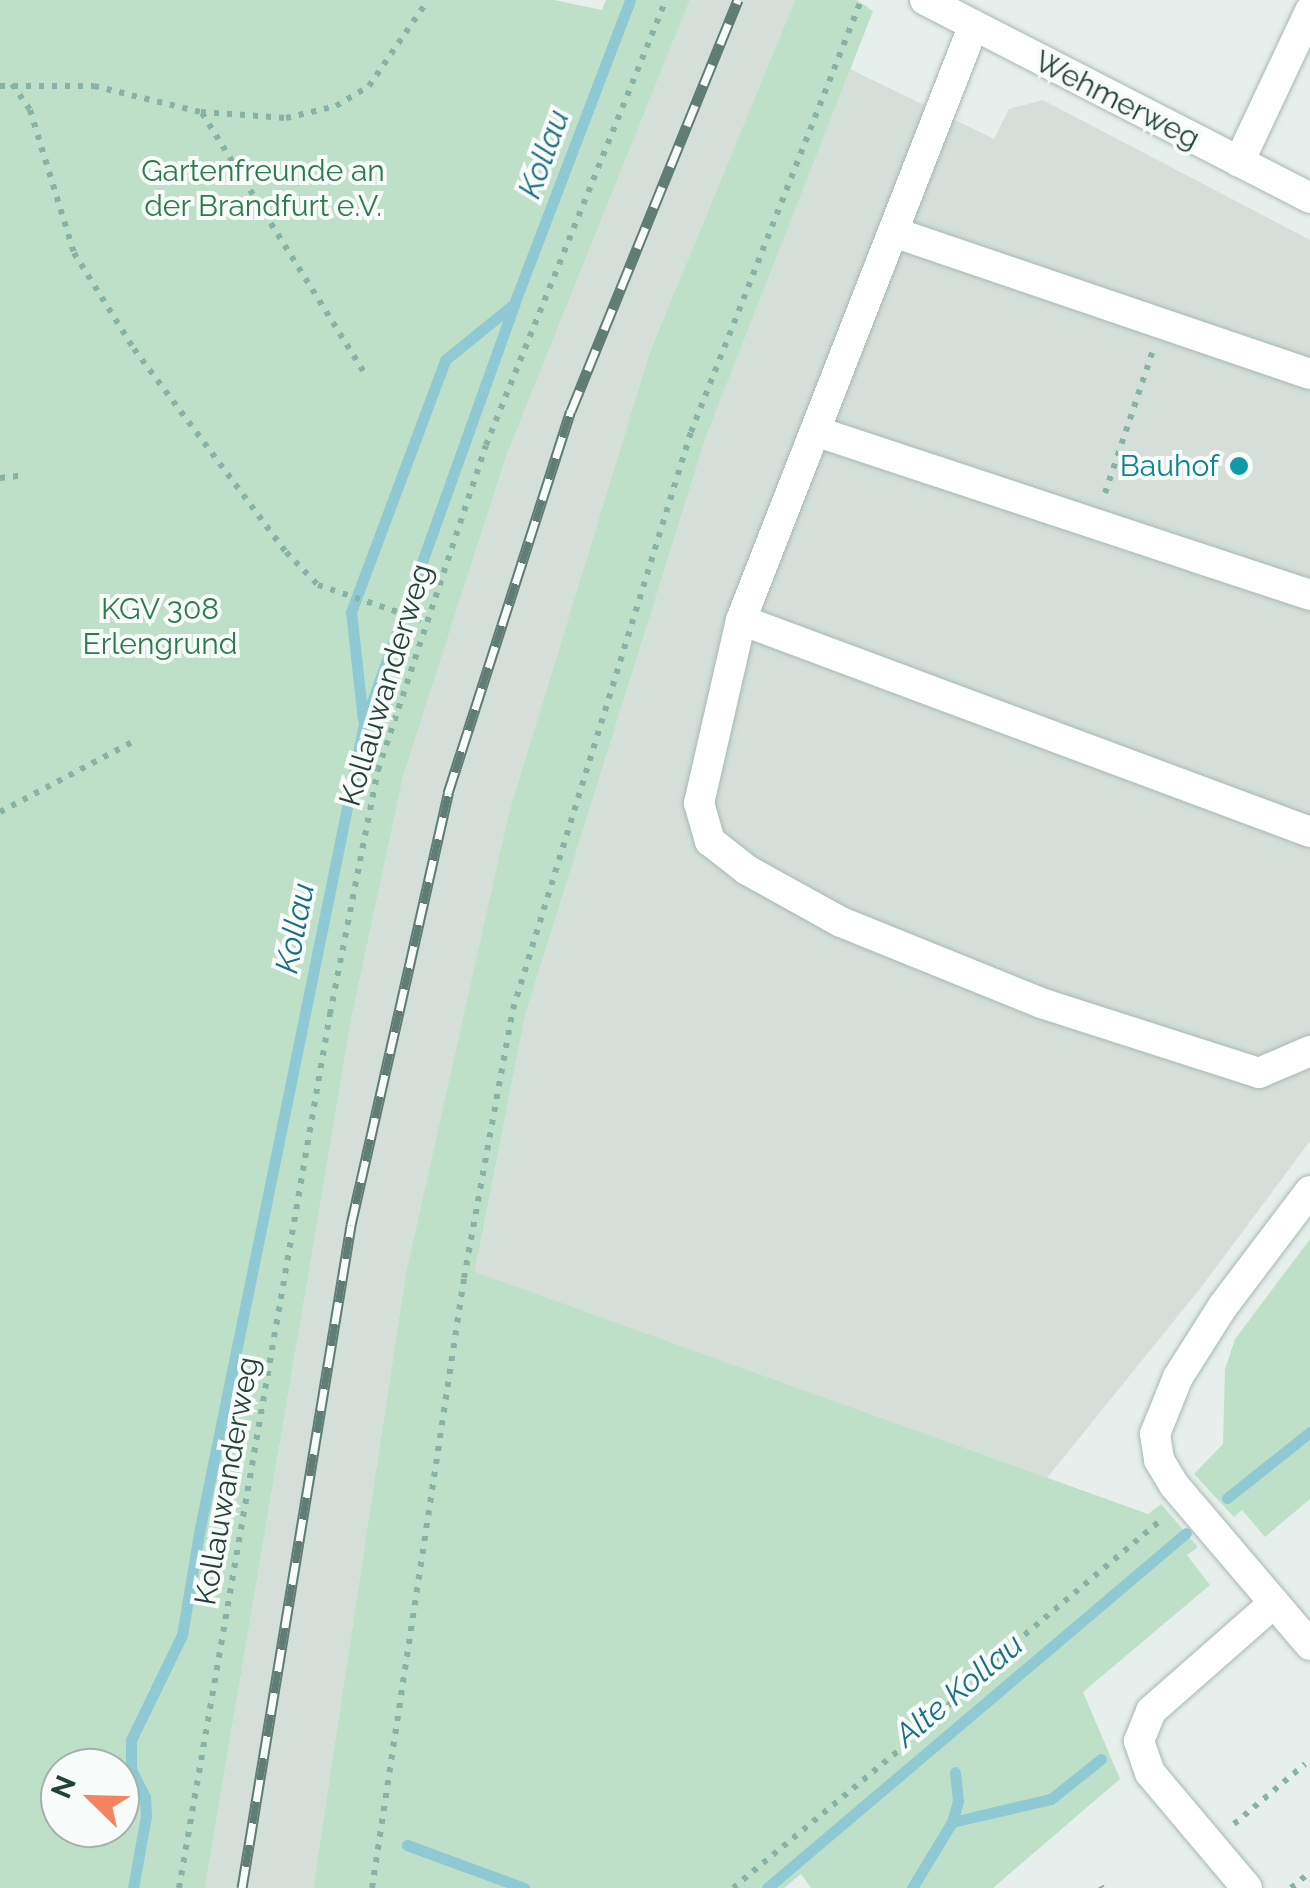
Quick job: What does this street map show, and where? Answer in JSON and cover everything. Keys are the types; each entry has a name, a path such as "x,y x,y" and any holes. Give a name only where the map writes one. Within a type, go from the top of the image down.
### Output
{"street":[{"name":"Wehmerweg","path":"924,0 1310,198"},
{"path":"1239,162 1310,11"},
{"path":"973,28 741,620 700,802 710,841 747,870 841,922 1040,1003 1259,1073 1310,1050"},
{"path":"893,232 1310,374"},
{"path":"816,431 1310,595"},
{"path":"741,620 1310,832"},
{"path":"1310,1191 1223,1306 1178,1377 1154,1434 1172,1499 1223,1543 1310,1644"},
{"path":"1247,1888 1142,1758 1139,1741 1151,1711 1274,1603"}],"path":[{"path":"0,86 94,86 201,112 286,118 336,106 369,86 428,0"},
{"name":"Kollauwanderweg","path":"179,1888 327,1034 374,788 486,444 666,0"},
{"path":"372,1888 464,1278 513,1010 691,432 860,0"},
{"path":"12,84 30,110 74,254 134,349 286,552 318,585 428,622"},
{"path":"201,112 364,372"},
{"path":"1095,524 1162,324"},
{"path":"0,478 25,475"},
{"path":"0,812 138,739"},
{"path":"733,1888 940,1716 966,1685 1172,1499"},
{"path":"1210,1844 1305,1764"},
{"path":"1291,1888 1310,1872"}],"shaded area":[{"path":"690,0 795,0 651,349 405,1278 313,1888 205,1888 352,1016 403,777 507,454"},
{"path":"850,69 994,139 1009,109 1043,100 1310,240 1310,1141 1202,1286 1047,1478 475,1273 525,1016 706,437"}],"green space":[{"path":"0,0 554,0 602,10 606,0 690,0 507,454 403,777 352,1016 205,1888 0,1888"},
{"path":"795,0 857,0 873,11 706,437 525,1016 475,1272 1148,1514 1161,1504 1198,1547 1187,1555 1210,1585 1083,1692 1120,1779 993,1888 811,1888 801,1874 784,1888 313,1888 405,1278 509,813 651,349"},
{"path":"1310,1239 1310,1499 1265,1537 1242,1510 1234,1517 1194,1474 1223,1444 1225,1369 1235,1339"}],"waterway":[{"name":"Kollau","path":"133,1888 146,1816 145,1797 131,1770 131,1740 182,1635 199,1533 364,724 514,304 630,0"},
{"path":"363,720 351,612 445,360 514,304"},
{"name":"Alte Kollau","path":"1227,1498 1310,1432"},
{"name":"Alte Kollau","path":"767,1888 1186,1533"},
{"path":"952,1822 1051,1799 1101,1759"},
{"path":"912,1888 952,1822 958,1801 955,1772"},
{"path":"407,1845 524,1888"}],"railway":[{"path":"242,1888 351,1225 448,793 571,411 738,0"}],"place":[{"name":"Bauhof","path":"1239,466"}],"park label":[{"name":"Gartenfreunde an der Brandfurt e.V.","path":"263,188"},
{"name":"KGV 308 Erlengrund","path":"160,626"}]}
